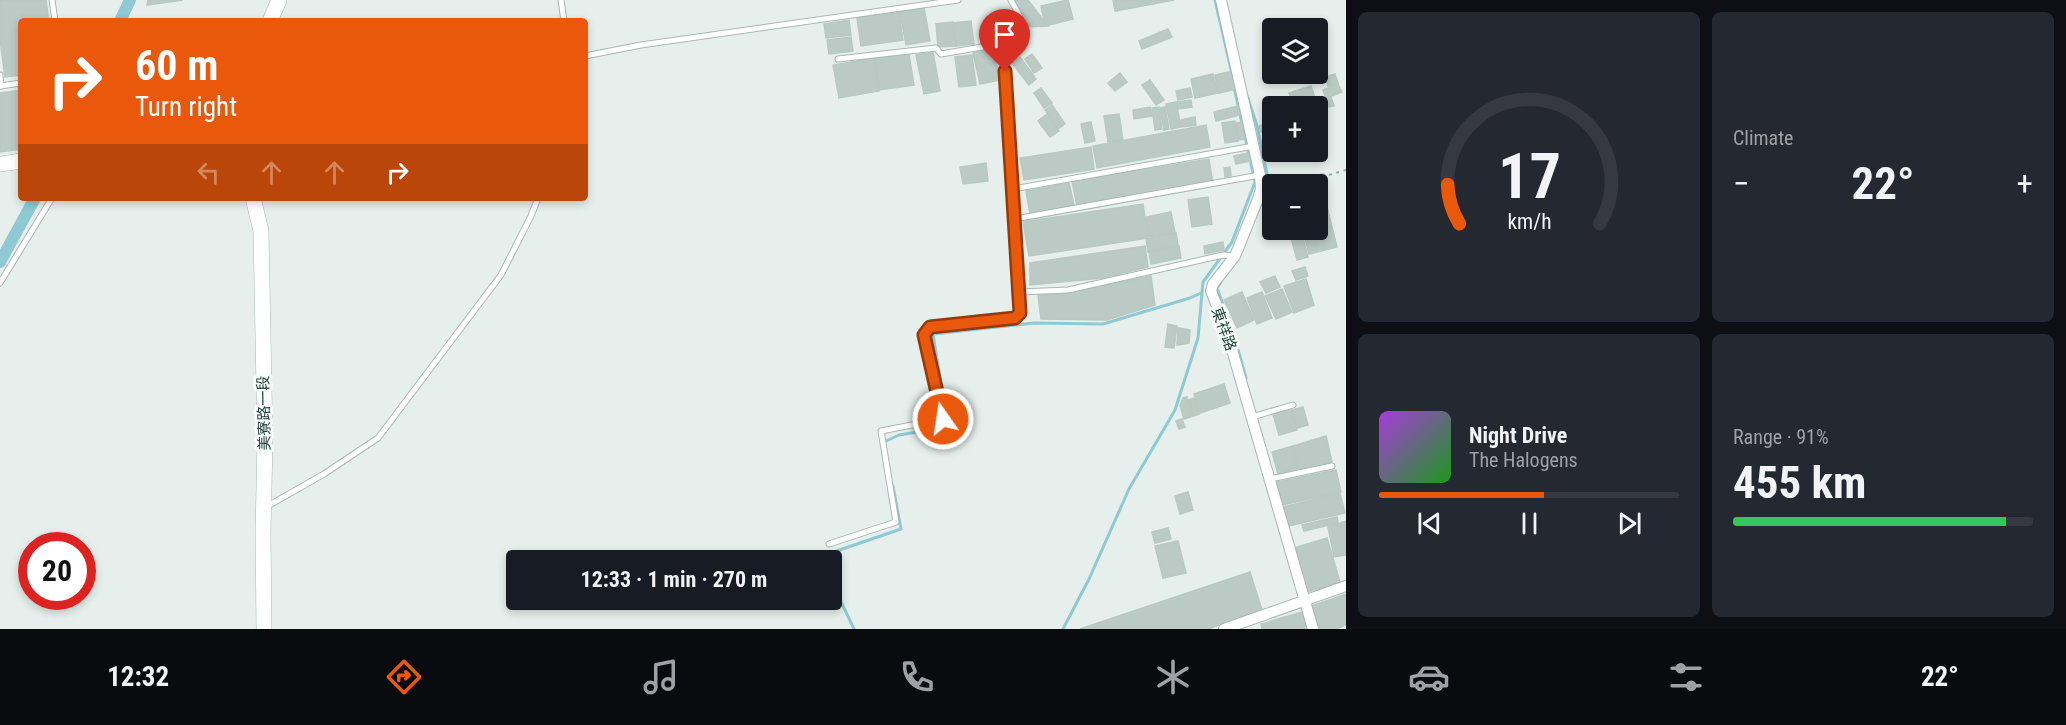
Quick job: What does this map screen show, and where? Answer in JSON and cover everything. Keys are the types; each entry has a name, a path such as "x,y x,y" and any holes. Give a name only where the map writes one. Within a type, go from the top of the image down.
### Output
{"street":[{"path":"271,18 279,0"},
{"name":"東祥路","path":"1221,0 1262,179"},
{"path":"0,164 18,161"},
{"name":"東祥路","path":"1262,199 1234,256 1213,284 1211,291 1255,417 1268,479 1312,629"},
{"name":"美寮路一段","path":"254,201 261,231 266,441 264,629"},
{"path":"1224,629 1346,586"}],"lane":[{"path":"52,0 55,18"},
{"path":"561,0 564,18"},
{"path":"588,55 641,45 958,0"},
{"path":"1004,49 1022,33 1020,16 1011,0"},
{"path":"838,58 936,48 941,54 988,46 1004,49"},
{"path":"830,544 896,522 881,430 943,419 924,335 926,331 930,327 1015,318 1020,313 1004,49"},
{"path":"0,75 1,86 18,83"},
{"path":"1013,189 1254,146"},
{"path":"1015,219 1260,175"},
{"path":"0,283 50,201"},
{"path":"264,508 324,474 378,438 501,275 537,201"},
{"path":"1020,292 1068,290 1223,255 1234,256"},
{"path":"1255,417 1293,405"},
{"path":"1268,479 1332,466"}],"path":[{"path":"1328,175 1346,170"}],"building":[{"path":"0,0 46,0 49,18 18,18 18,75 5,77 0,40"},
{"path":"148,0 183,0 147,5"},
{"path":"1028,0 1048,26 1024,27 1012,1"},
{"path":"1068,0 1073,19 1045,26 1041,6"},
{"path":"1113,0 1174,0 1115,11"},
{"path":"924,8 930,41 906,45 900,12"},
{"path":"899,12 903,40 861,46 857,18"},
{"path":"849,20 851,35 826,38 824,24"},
{"path":"971,21 974,44 956,46 953,23"},
{"path":"953,22 956,46 938,47 936,24"},
{"path":"1168,29 1172,37 1142,49 1139,41"},
{"path":"851,37 853,51 829,54 827,40"},
{"path":"993,49 1000,80 980,84 973,53"},
{"path":"933,52 940,91 924,94 916,55"},
{"path":"909,54 914,85 879,90 875,59"},
{"path":"1032,54 1042,68 1034,73 1025,59"},
{"path":"972,55 976,85 959,87 955,57"},
{"path":"1020,57 1036,79 1029,85 1012,63"},
{"path":"874,58 879,91 839,98 833,65"},
{"path":"1233,71 1237,89 1219,93 1215,75"},
{"path":"1120,73 1127,82 1115,91 1108,83"},
{"path":"1213,74 1218,93 1195,98 1191,79"},
{"path":"1335,74 1338,83 1328,86 1328,76"},
{"path":"1150,80 1164,100 1156,105 1142,85"},
{"path":"1338,84 1342,92 1332,96 1329,87"},
{"path":"1311,86 1314,96 1290,96 1289,93"},
{"path":"1041,88 1052,103 1044,108 1034,93"},
{"path":"1190,88 1192,97 1178,100 1176,91"},
{"path":"1328,88 1334,106 1329,107 1328,96 1325,96 1323,90"},
{"path":"18,90 18,149 0,152 0,93"},
{"path":"1191,100 1192,107 1178,109 1177,102"},
{"path":"1176,102 1181,127 1171,129 1166,104"},
{"path":"1052,105 1065,124 1058,129 1045,110"},
{"path":"1238,106 1240,115 1216,121 1214,112"},
{"path":"1150,107 1152,116 1134,119 1133,110"},
{"path":"1159,107 1162,129 1155,130 1152,108"},
{"path":"1165,107 1169,129 1164,130 1160,108"},
{"path":"1047,114 1059,131 1050,137 1038,121"},
{"path":"1119,114 1123,140 1108,142 1104,116"},
{"path":"1195,117 1196,125 1182,127 1181,120"},
{"path":"1235,121 1238,141 1225,143 1222,123"},
{"path":"1091,122 1095,141 1085,143 1081,124"},
{"path":"1242,122 1245,139 1239,140 1236,123"},
{"path":"1206,125 1210,147 1097,168 1093,146"},
{"path":"1091,147 1094,169 1024,180 1020,158"},
{"path":"1248,153 1250,161 1236,164 1234,156"},
{"path":"1209,159 1213,184 1077,206 1072,181"},
{"path":"986,163 988,181 963,184 960,167"},
{"path":"1230,167 1231,176 1225,177 1224,168"},
{"path":"1069,183 1074,205 1030,214 1026,191"},
{"path":"1208,197 1212,224 1192,227 1188,200"},
{"path":"1143,204 1148,238 1029,256 1023,222"},
{"path":"1328,211 1337,247 1309,254 1306,240 1328,240"},
{"path":"1171,212 1175,233 1149,237 1146,217"},
{"path":"1176,233 1178,245 1148,252 1146,239"},
{"path":"1292,240 1304,240 1308,257 1297,260"},
{"path":"1223,242 1224,250 1205,254 1204,246"},
{"path":"1145,246 1148,267 1103,278 1030,285 1030,263"},
{"path":"1179,246 1181,258 1151,264 1149,252"},
{"path":"1305,267 1308,276 1296,280 1292,271"},
{"path":"1151,276 1155,305 1107,320 1041,319 1038,295 1064,294"},
{"path":"1275,276 1280,287 1266,293 1260,282"},
{"path":"1306,279 1314,305 1294,313 1284,286"},
{"path":"1282,289 1292,312 1276,319 1265,296"},
{"path":"1242,292 1254,320 1237,328 1224,300"},
{"path":"1262,292 1272,318 1257,324 1247,298"},
{"path":"1168,324 1177,326 1174,348 1165,347"},
{"path":"1178,328 1190,330 1189,343 1177,345"},
{"path":"1224,384 1230,403 1200,413 1194,394"},
{"path":"1187,397 1193,416 1184,419 1180,405 1183,398"},
{"path":"1194,398 1199,414 1194,416 1189,400"},
{"path":"1303,407 1308,425 1297,428 1292,410"},
{"path":"1291,410 1297,430 1279,435 1273,414"},
{"path":"1182,419 1185,427 1179,429 1176,421"},
{"path":"1326,436 1332,462 1297,469 1293,446"},
{"path":"1293,446 1297,469 1278,474 1272,452"},
{"path":"1336,470 1341,492 1282,505 1277,482"},
{"path":"1188,492 1193,510 1180,514 1175,496"},
{"path":"1340,493 1345,513 1288,526 1283,507"},
{"path":"1337,517 1338,523 1304,531 1302,525"},
{"path":"1346,521 1346,555 1334,557 1328,527"},
{"path":"1168,528 1171,539 1155,543 1152,532"},
{"path":"1327,538 1340,582 1307,592 1294,548"},
{"path":"1178,541 1186,573 1163,578 1155,546"},
{"path":"1250,572 1262,610 1208,629 1080,629"},
{"path":"1346,594 1346,625 1336,629 1320,629 1312,606"},
{"path":"1306,611 1311,629 1262,629 1261,624"}],"waterway":[{"path":"121,18 130,0"},
{"path":"1215,0 1232,74"},
{"path":"1063,629 1089,579 1129,489 1175,410 1198,338 1203,282 1232,242 1255,182 1234,87"},
{"path":"1248,98 1257,126 1267,174"},
{"path":"0,262 33,201"},
{"path":"1221,282 1217,288 1246,378"},
{"path":"884,444 899,435 948,427 933,334 1034,323 1103,324 1201,293"},
{"path":"840,550 901,529 893,486"},
{"path":"842,604 854,629"}],"route":[{"path":"943,419 924,335 926,331 930,327 1015,318 1020,313 1005,71"}]}
